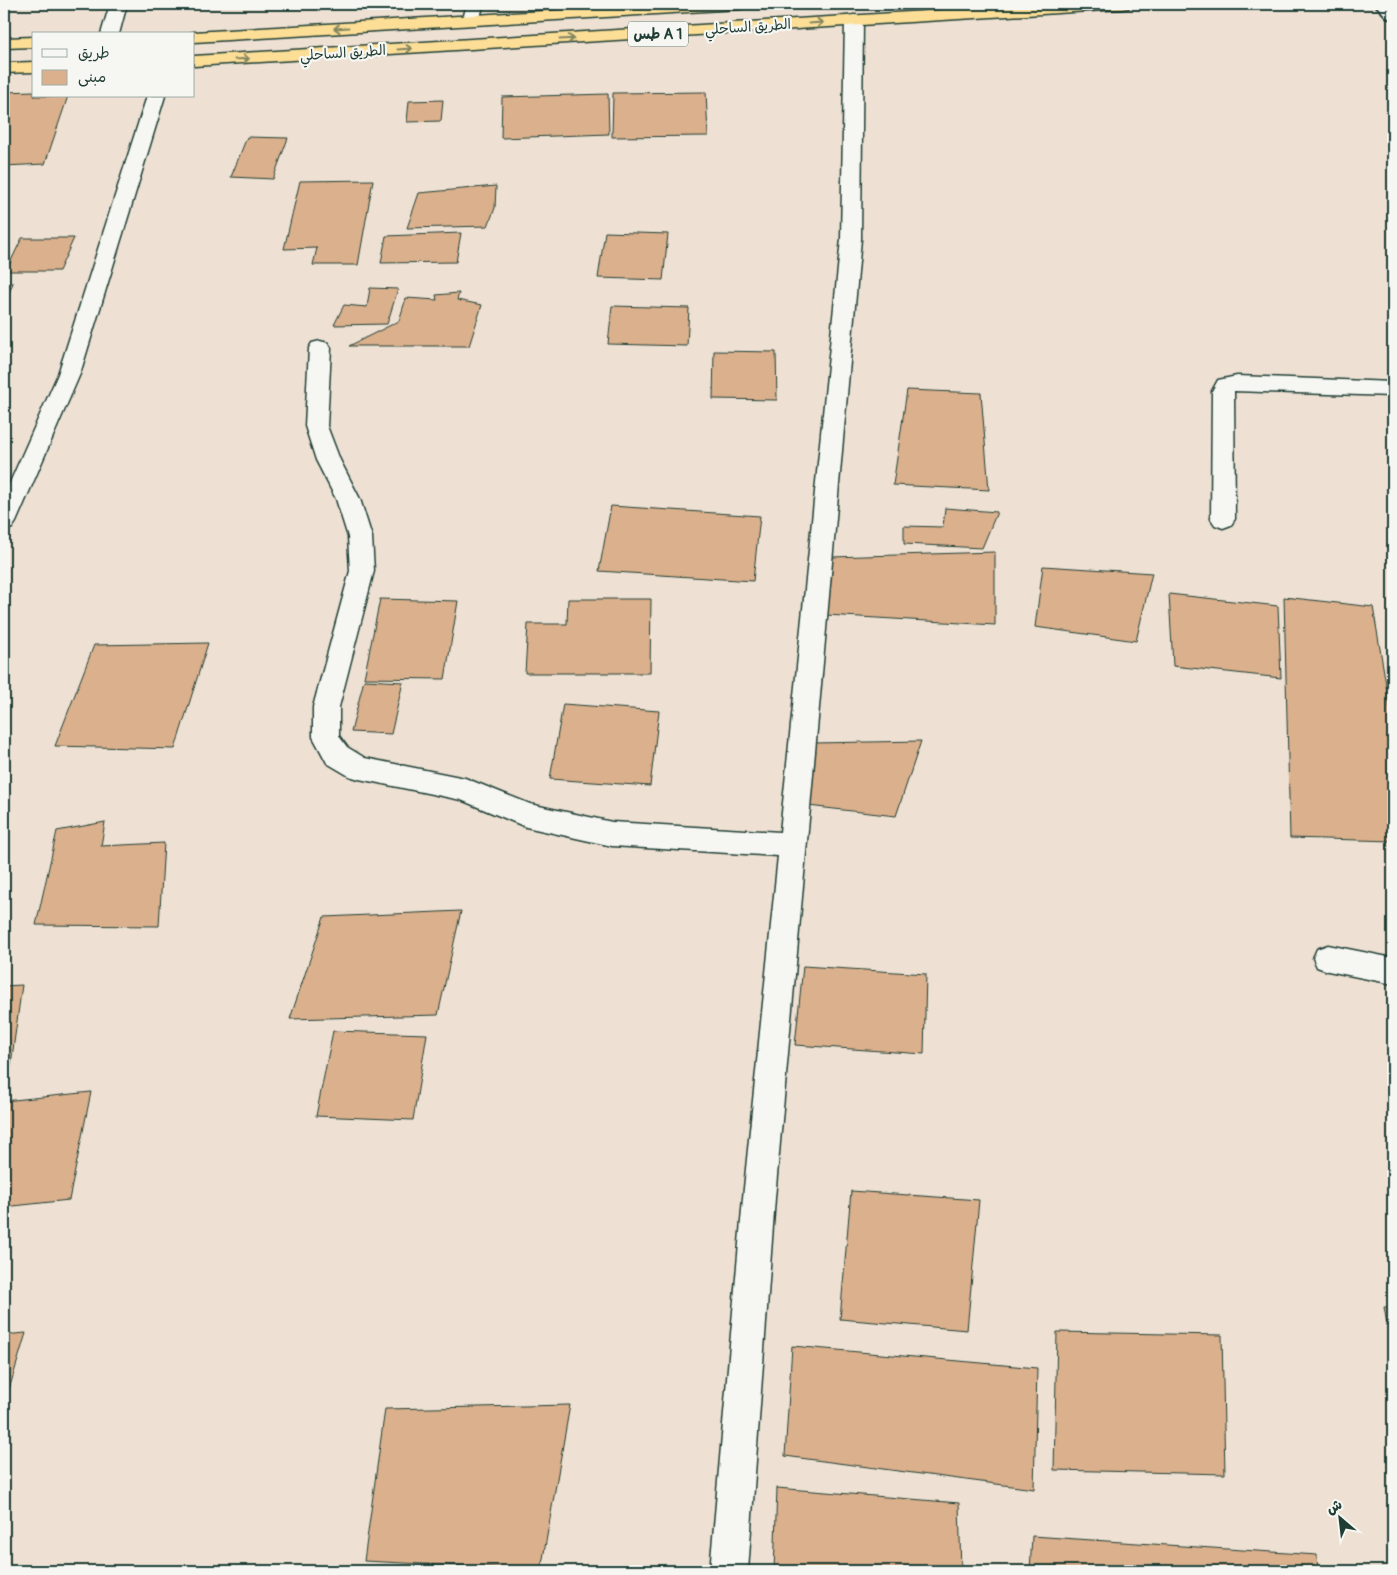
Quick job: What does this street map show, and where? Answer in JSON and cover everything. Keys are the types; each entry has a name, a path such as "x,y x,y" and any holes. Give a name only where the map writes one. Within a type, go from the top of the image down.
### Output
{"highway":[{"name":"الطريق الساحلي","path":"195,37 473,12 739,4"},
{"name":"الطريق الساحلي","path":"195,61 1122,4"},
{"path":"4,43 32,42"},
{"path":"4,68 32,67"}],"street":[{"path":"111,32 118,4"},
{"path":"729,1571 759,1198 851,239 854,20"},
{"path":"4,522 69,374 155,98"},
{"path":"320,348 316,426 328,460 348,499 360,537 362,571 326,707 326,737 338,755 359,768 465,789 526,815 612,834 793,845"},
{"path":"1223,519 1223,391 1226,385 1237,383 1393,389"},
{"path":"1328,958 1393,971"}],"lane":[{"path":"1382,4 1393,15"}],"building":[{"path":"32,91 32,98 67,98 45,164 4,166 4,92"},
{"path":"706,92 708,136 612,137 613,93"},
{"path":"608,94 609,134 501,138 502,97"},
{"path":"443,100 441,121 407,122 409,101"},
{"path":"247,137 288,138 273,179 231,177"},
{"path":"373,180 358,265 313,265 317,248 284,249 300,181"},
{"path":"496,186 495,208 488,226 407,228 419,193"},
{"path":"605,232 668,234 663,280 598,278"},
{"path":"461,233 456,262 381,263 386,236"},
{"path":"22,238 74,238 59,271 6,271"},
{"path":"4,283 13,283 4,305"},
{"path":"370,288 398,289 387,324 334,325 344,305 367,307"},
{"path":"459,293 457,300 482,305 469,346 349,346 399,321 406,298 437,300 436,295"},
{"path":"612,306 689,308 687,346 608,344"},
{"path":"714,351 776,352 777,400 713,399"},
{"path":"907,390 981,393 989,490 893,485"},
{"path":"611,506 760,516 753,581 599,571"},
{"path":"945,508 997,512 982,548 904,544 904,526 943,527"},
{"path":"995,552 995,625 826,615 832,557"},
{"path":"1043,566 1152,573 1136,641 1035,627"},
{"path":"1169,594 1278,606 1281,678 1173,666"},
{"path":"1284,597 1373,607 1393,726 1393,841 1290,838"},
{"path":"380,599 458,601 445,679 364,678"},
{"path":"568,599 651,599 650,673 525,673 528,624 567,624"},
{"path":"208,643 175,749 55,746 94,645"},
{"path":"364,680 403,682 391,734 351,732"},
{"path":"563,704 659,711 650,786 550,779"},
{"path":"921,741 896,816 808,806 815,743"},
{"path":"105,822 101,846 164,843 159,926 36,925 57,831"},
{"path":"461,911 438,1015 290,1019 324,917"},
{"path":"803,966 926,974 924,1054 795,1045"},
{"path":"22,985 8,1086 4,1086 4,986"},
{"path":"333,1031 427,1034 413,1120 316,1116"},
{"path":"91,1092 69,1200 4,1207 4,1101"},
{"path":"851,1191 979,1200 967,1330 840,1319"},
{"path":"1384,1307 1393,1307 1393,1358"},
{"path":"1057,1332 1222,1335 1225,1474 1054,1470"},
{"path":"26,1333 4,1406 4,1335"},
{"path":"792,1346 1037,1368 1034,1489 785,1456"},
{"path":"570,1405 541,1570 364,1561 385,1409"},
{"path":"777,1488 959,1503 961,1571 774,1571"},
{"path":"1032,1536 1317,1555 1318,1571 1030,1571"}]}
